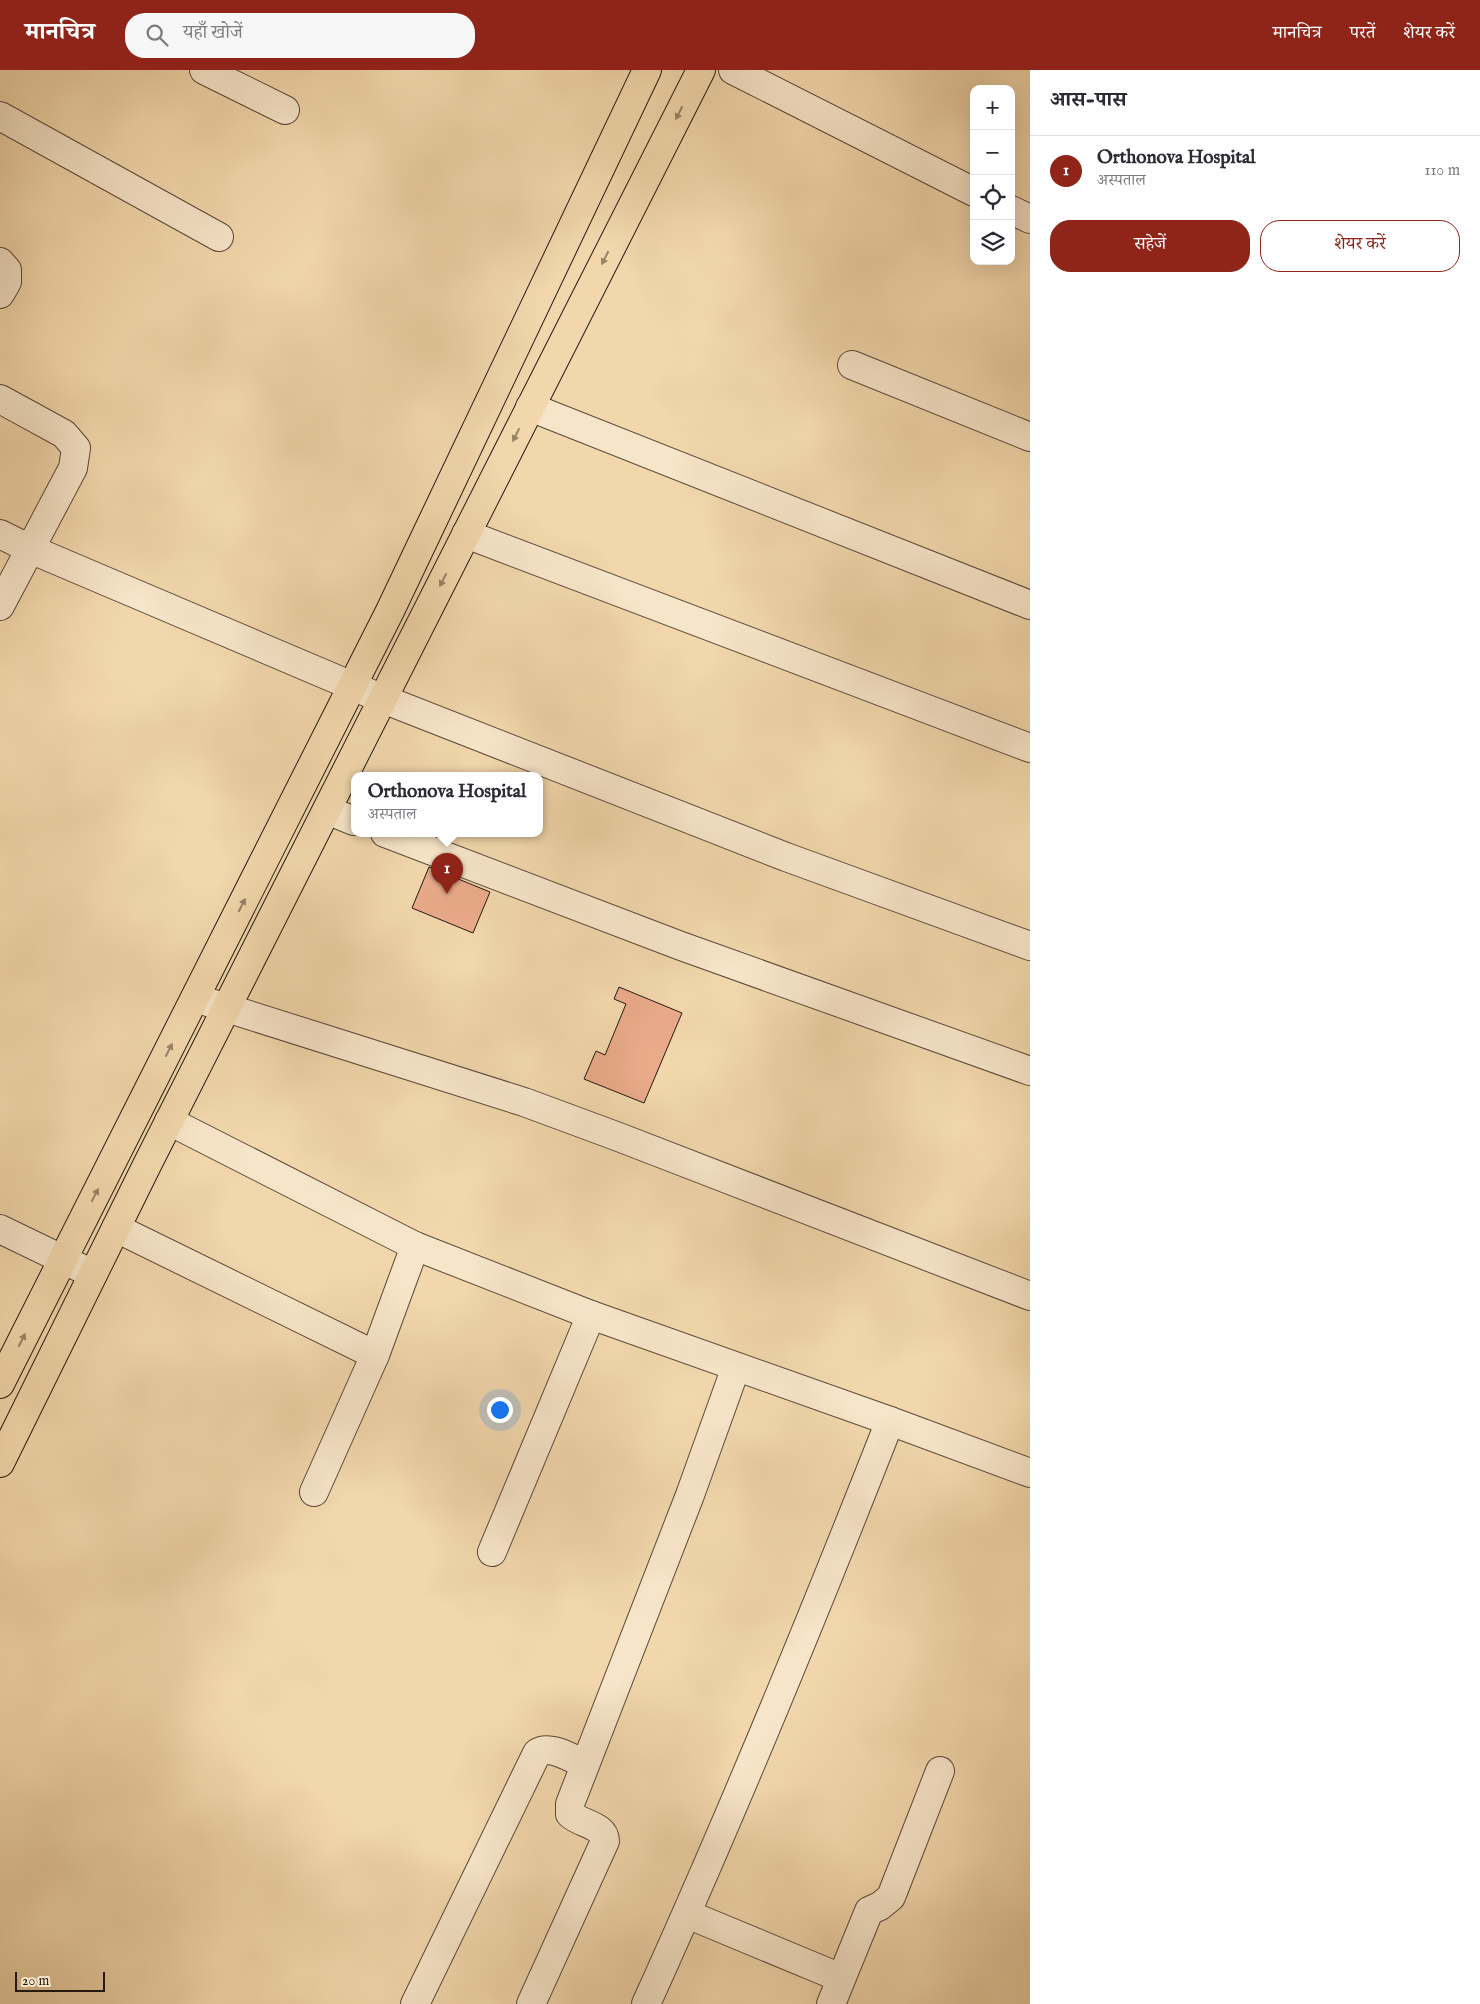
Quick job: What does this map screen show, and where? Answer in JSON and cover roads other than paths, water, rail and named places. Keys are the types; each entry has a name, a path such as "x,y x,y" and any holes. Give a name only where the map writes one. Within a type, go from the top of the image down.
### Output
{"highway":[{"path":"0,1384 352,687 647,70"},
{"path":"0,1463 169,1121 701,70"}],"street":[{"path":"204,70 285,110"},
{"path":"733,70 970,190"},
{"path":"0,116 219,236"},
{"path":"1015,212 1030,219"},
{"path":"0,262 8,270 7,282 0,294"},
{"path":"852,365 1030,437"},
{"path":"0,399 64,434 76,448 74,468 0,606"},
{"path":"530,407 1030,606"},
{"path":"0,534 30,549 352,687 777,853 1030,946"},
{"path":"466,534 1030,748"},
{"path":"327,810 351,820"},
{"path":"395,837 681,946 1030,1070"},
{"path":"195,998 524,1102 1030,1296"},
{"path":"169,1121 415,1246 591,1315 890,1421 1030,1473"},
{"path":"116,1228 376,1355"},
{"path":"0,1229 93,1274"},
{"path":"314,1492 376,1355 415,1246"},
{"path":"492,1552 591,1315"},
{"path":"531,2004 605,1841 605,1836 601,1831 570,1814 570,1804 690,1495 736,1367"},
{"path":"646,2004 687,1914 822,1595 890,1421"},
{"path":"415,2004 537,1753 542,1749 549,1750 585,1764"},
{"path":"831,2004 869,1911 880,1906 891,1897 940,1771"},
{"path":"687,1914 841,1978"}],"place":[{"name":"Orthonova Hospital","path":"447,894"}]}
